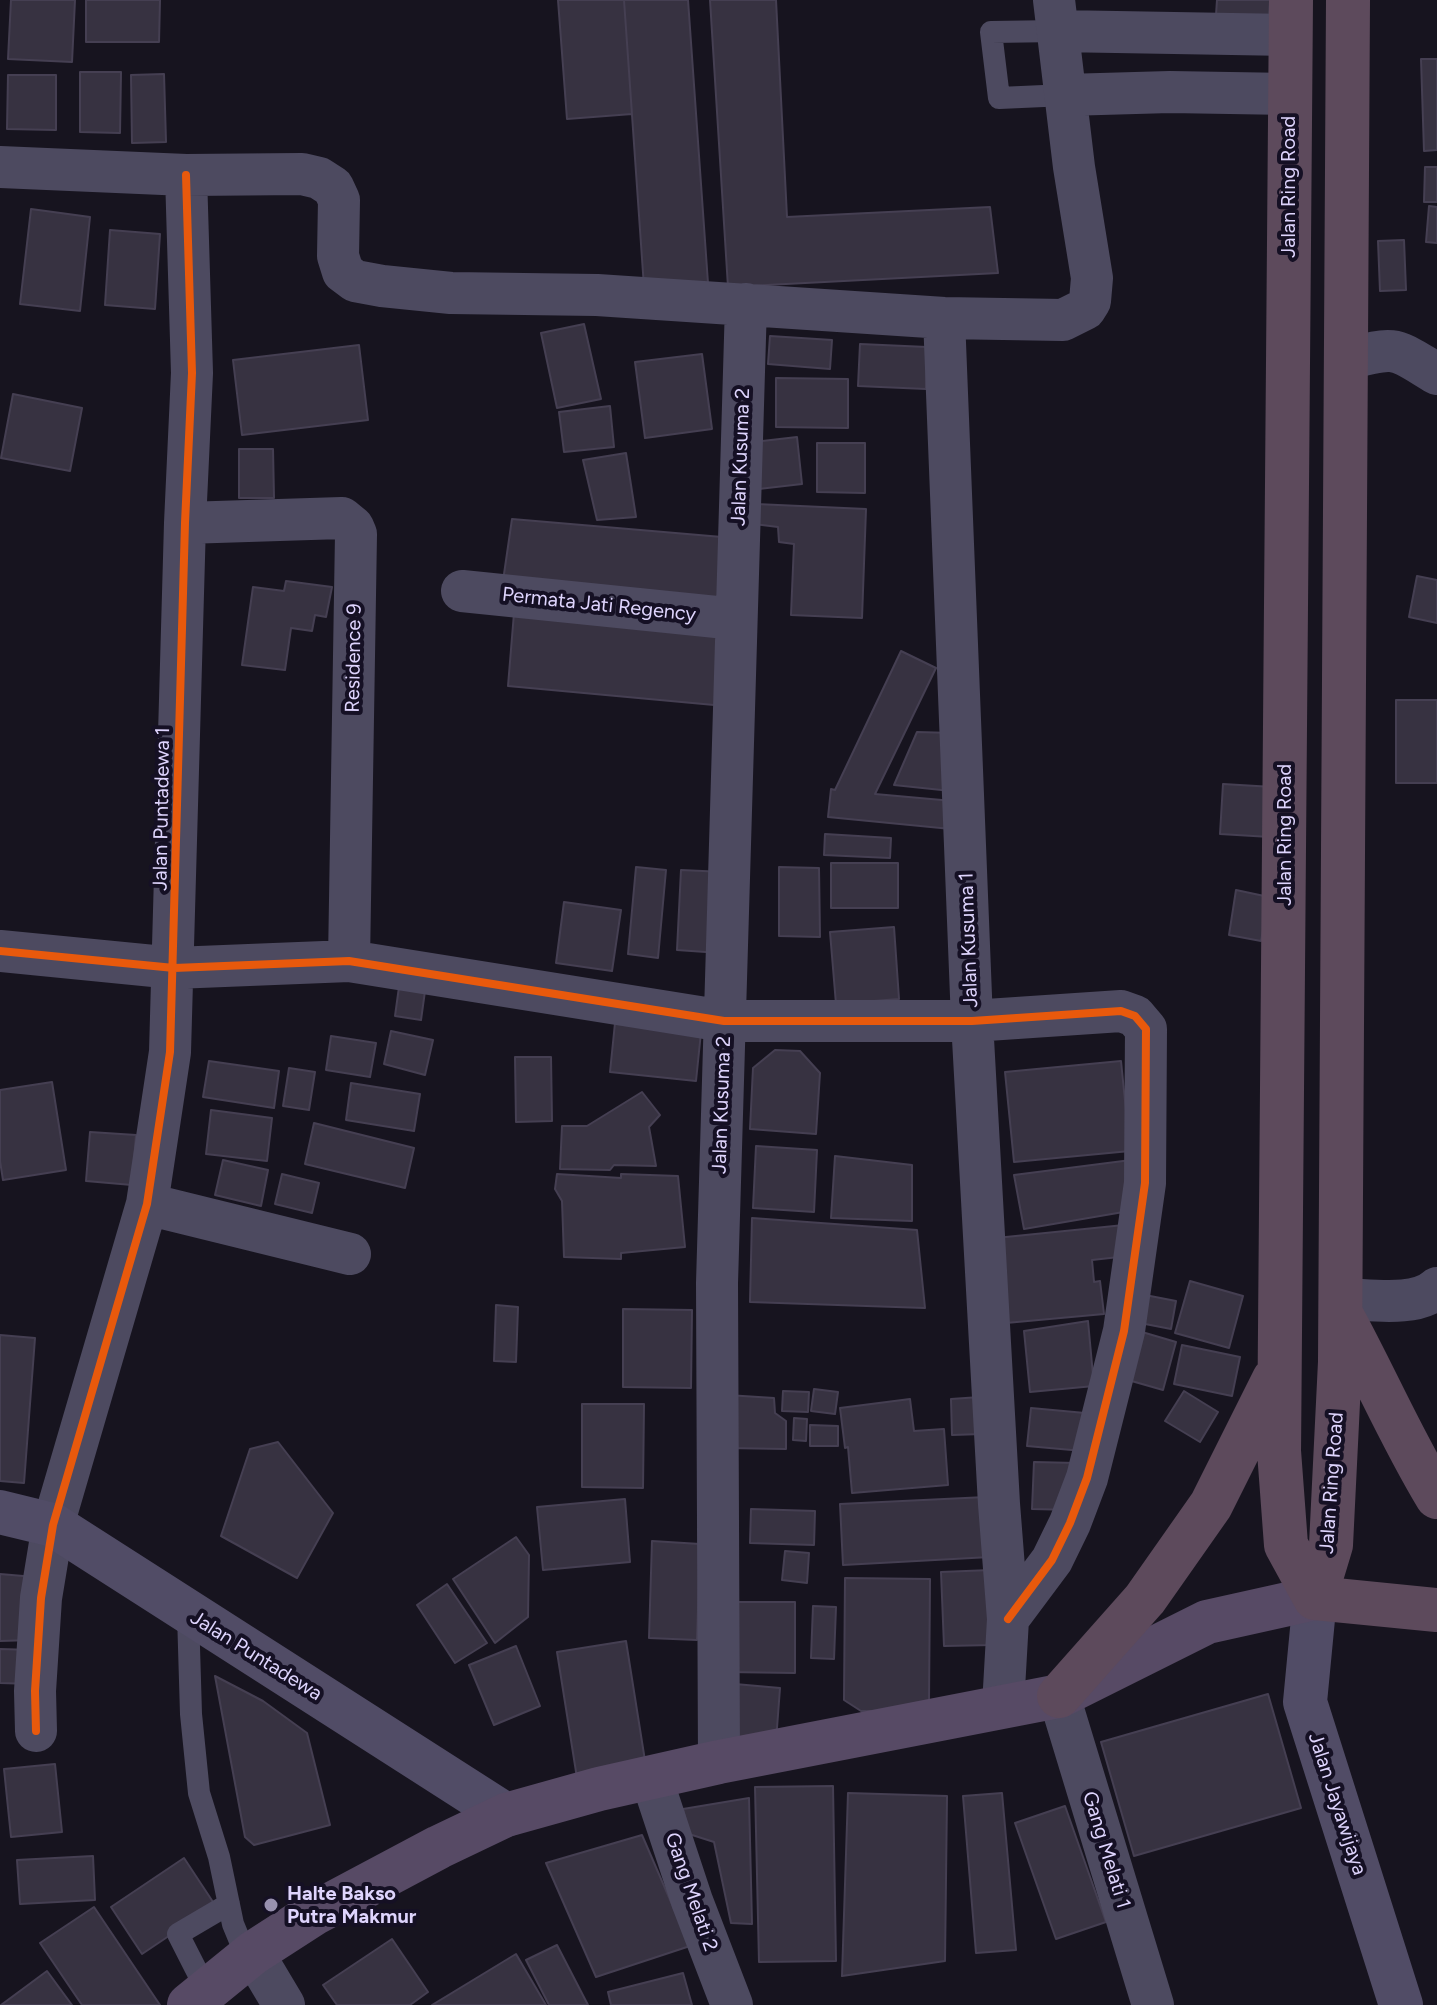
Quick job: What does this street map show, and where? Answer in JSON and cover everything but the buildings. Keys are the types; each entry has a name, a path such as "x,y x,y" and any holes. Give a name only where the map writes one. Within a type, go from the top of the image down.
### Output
{"highway":[{"name":"Jalan Ring Road","path":"1315,1598 1331,1545 1340,1305 1348,0"},
{"name":"Jalan Ring Road","path":"1290,17 1279,1451 1286,1545 1315,1598"},
{"path":"1340,1305 1407,1447 1437,1497"},
{"path":"1059,1696 1145,1599 1211,1505 1281,1364"},
{"path":"1315,1598 1437,1610"}],"main road":[{"path":"198,1998 250,1956 315,1913 370,1882 506,1815 719,1762 1059,1696 1207,1622 1315,1598"}],"street":[{"path":"0,167 186,175 302,174 319,178 333,187 339,200 338,256 343,272 355,281 382,286 451,293 597,295 944,318 1063,320 1079,313 1090,301 1092,278 1074,167 1056,16 1290,17"},
{"path":"1066,95 1170,92 1290,94"},
{"name":"Jalan Puntadewa 1","path":"36,1731 35,1691 41,1598 53,1525 147,1204 170,1052 192,373 186,175"},
{"name":"Jalan Kusuma 2","path":"719,1762 717,1283 746,304"},
{"name":"Jalan Kusuma 1","path":"944,318 972,1021 1008,1619 1003,1706"},
{"path":"1346,359 1388,348 1399,351 1437,374"},
{"name":"Residence 9","path":"185,523 342,518 356,534 349,961"},
{"name":"Permata Jati Regency","path":"462,591 736,619"},
{"path":"0,951 174,968 349,961 724,1021 972,1021 1121,1011 1135,1016 1146,1029 1145,1183 1124,1331 1087,1478 1070,1523 1052,1560 1008,1619"},
{"path":"147,1204 350,1254"},
{"path":"1340,1305 1414,1300 1429,1295 1437,1288"},
{"name":"Jalan Puntadewa","path":"0,1512 53,1525 506,1815"},
{"name":"Jalan Jayawijaya","path":"1315,1598 1305,1702 1401,2005"},
{"name":"Gang Melati 1","path":"1059,1696 1153,2005"},
{"name":"Gang Melati 2","path":"651,1777 692,1901 732,2005"},
{"path":"250,1956 284,2005"}],"lane":[{"path":"1056,16 991,32 999,98 1066,95"},
{"path":"188,1614 191,1714 199,1793 219,1857 233,1924 250,1956"},
{"path":"198,1998 178,1934 229,1904"}],"cycle path":[{"path":"36,1731 35,1691 41,1598 53,1525 147,1204 170,1052 192,373 186,175"},
{"path":"0,951 174,968 349,961 724,1021 972,1021 1121,1011 1135,1016 1146,1029 1145,1183 1124,1331 1087,1478 1070,1523 1052,1560 1008,1619"}],"place":[{"name":"Halte Bakso Putra Makmur","path":"271,1905"}]}
